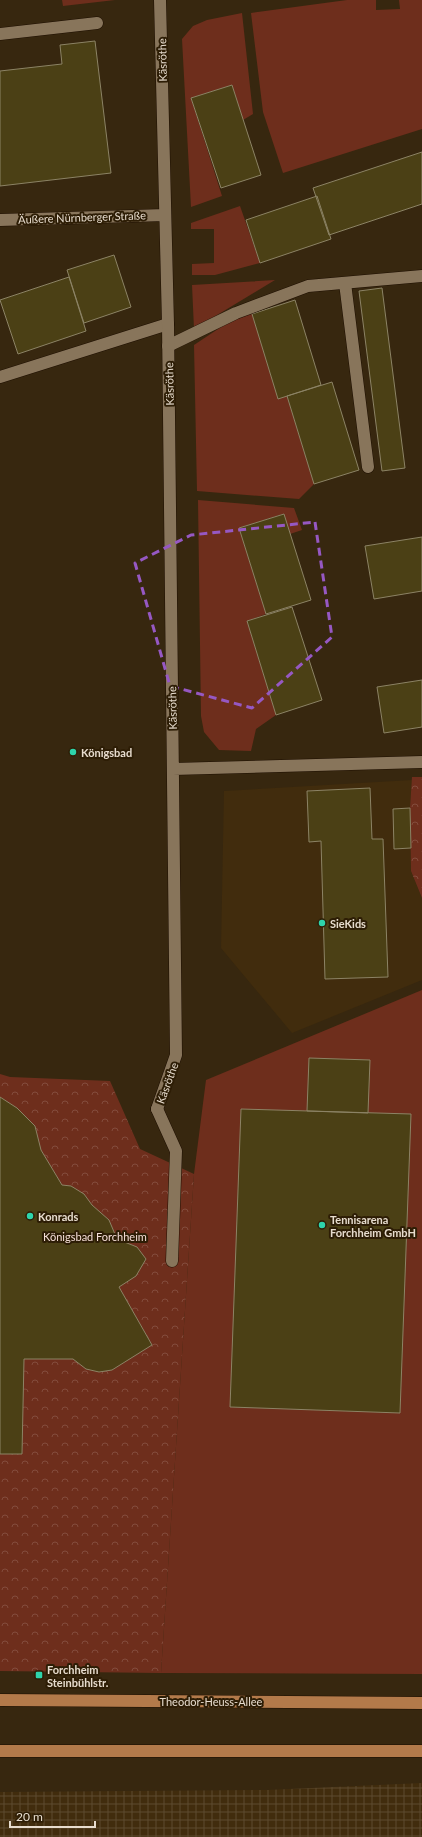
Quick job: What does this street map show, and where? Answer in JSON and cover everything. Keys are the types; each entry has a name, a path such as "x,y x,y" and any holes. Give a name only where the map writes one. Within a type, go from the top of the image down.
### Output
{"main road":[{"name":"Theodor-Heuss-Allee","path":"0,1700 422,1703"},
{"path":"0,1751 422,1751"}],"street":[{"name":"Käsröthe","path":"160,0 168,324 176,1055 157,1109 176,1151 172,1261"},
{"path":"0,34 97,23"},
{"name":"Äußere Nürnberger Straße","path":"0,220 165,215"},
{"path":"168,346 236,313 308,286 422,276"},
{"path":"345,283 368,467"},
{"path":"0,377 168,324"},
{"path":"173,769 422,762"}],"highlighted area":[{"path":"315,522 332,637 252,708 170,686 135,563 191,535"}],"shaded area":[{"name":"SieKids","path":"412,780 410,808 411,871 422,898 422,980 292,1033 221,948 224,791"},
{"path":"422,1783 422,1837 0,1837 0,1792 268,1790"}],"green space":[{"path":"62,0 115,0 63,6"},
{"path":"347,0 376,0 376,10 400,9 399,0 422,0 422,129 283,173 263,112 251,13"},
{"path":"242,13 253,114 243,120 232,85 191,98 222,196 191,207 182,39 193,26 207,20"},
{"path":"240,206 260,263 215,275 192,275 192,264 214,263 214,229 191,229 191,223"},
{"path":"275,280 194,329 192,285"},
{"path":"252,314 278,398 287,396 314,484 299,499 197,491 194,345 239,315"},
{"path":"198,500 294,508 302,530 290,534 283,514 239,528 266,614 247,621 276,715 256,729 251,751 219,750 204,732 201,716"},
{"path":"412,777 422,777 422,898 411,871 410,808"},
{"path":"422,990 422,1674 161,1673 194,1174 206,1080"},
{"name":"Königsbad Forchheim","path":"0,1074 10,1077 110,1081 140,1149 194,1174 161,1673 0,1671"}],"building":[{"path":"95,41 111,173 0,186 0,71 62,64 60,45"},
{"path":"232,85 261,175 221,188 191,98"},
{"path":"422,152 422,204 329,235 313,188"},
{"path":"317,196 331,239 260,263 246,220"},
{"path":"114,255 131,307 84,323 67,270"},
{"path":"69,277 86,331 18,354 0,300"},
{"path":"382,288 405,468 382,471 359,291"},
{"path":"295,300 321,385 278,399 252,314"},
{"path":"332,382 359,470 314,484 287,396"},
{"path":"284,514 311,600 266,614 239,528"},
{"path":"422,537 422,591 374,599 365,546"},
{"path":"292,607 322,700 276,715 247,621"},
{"path":"422,680 422,727 384,733 377,687"},
{"path":"370,788 372,839 383,839 388,977 325,979 321,841 309,842 307,791"},
{"path":"410,808 411,848 394,849 393,809"},
{"path":"309,1058 370,1060 368,1113 307,1111"},
{"path":"0,1097 17,1108 35,1126 41,1150 62,1185 71,1186 84,1194 92,1205 109,1220 117,1239 137,1247 146,1259 136,1276 119,1287 152,1345 112,1370 99,1372 86,1369 73,1359 24,1359 22,1454 0,1454"},
{"name":"Tennisarena Forchheim GmbH","path":"241,1109 411,1114 400,1413 230,1407"}],"place":[{"name":"Königsbad","path":"73,752"},
{"name":"SieKids","path":"322,923"},
{"name":"Konrads","path":"30,1216"},
{"name":"Tennisarena Forchheim GmbH","path":"322,1225"},
{"name":"Forchheim Steinbühlstr.","path":"39,1675"}]}
